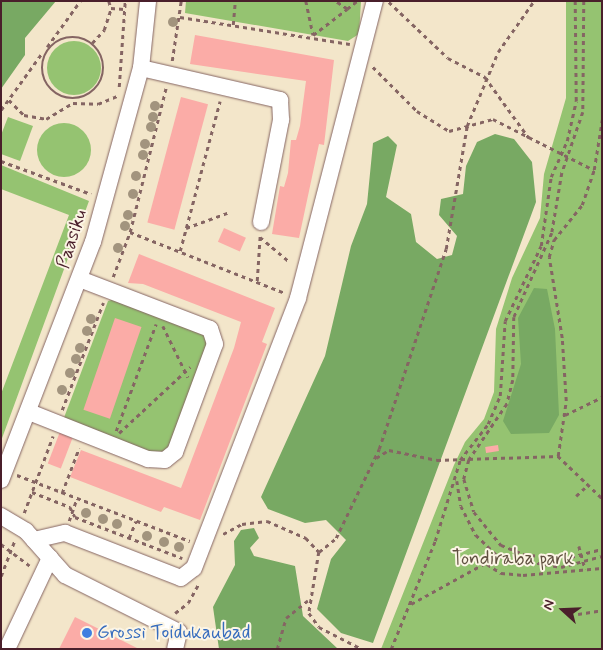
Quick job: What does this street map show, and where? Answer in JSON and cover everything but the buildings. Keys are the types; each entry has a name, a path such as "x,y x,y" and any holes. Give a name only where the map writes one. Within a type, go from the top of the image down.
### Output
{"street":[{"name":"Paasiku","path":"4,475 80,279 97,198 141,68 148,1"},
{"path":"34,540 65,533 187,577 202,552 298,298 365,52 375,1"},
{"path":"141,68 169,77 280,100 281,120 261,229"},
{"path":"29,412 148,459 166,460 175,452 215,344 210,329 80,279"},
{"path":"1,516 34,540 65,575 179,632 175,649"},
{"path":"7,649 50,558"}],"path":[{"path":"1,110 80,1"},
{"path":"92,43 104,30 111,8 108,1"},
{"path":"117,104 125,1"},
{"path":"36,483 130,232 169,77 181,1"},
{"path":"233,25 235,1"},
{"path":"306,1 313,37"},
{"path":"335,1 347,9"},
{"path":"313,37 356,1"},
{"path":"388,1 399,6 422,38 448,58 485,77 530,139"},
{"path":"319,552 336,538 374,458 446,249 467,126 485,77 534,1"},
{"path":"391,649 410,605 456,480 460,460 488,424 500,396 505,321 541,246 550,177 560,156 576,101 575,1"},
{"path":"584,1 586,89 552,233 514,317 513,380 507,404 469,460 464,479 468,496 482,525 501,545 545,558 582,556 602,549"},
{"path":"111,8 124,9"},
{"path":"180,16 313,37 365,52 432,123 449,131 493,119 560,156 594,170"},
{"path":"9,100 24,115 46,119 77,102 103,79 103,59 92,43 65,38 44,51"},
{"path":"44,51 46,83 61,97 77,102 98,104 119,95"},
{"path":"180,252 224,88"},
{"path":"558,456 564,415 562,338 549,257 554,240 582,205 594,170 602,120"},
{"path":"1,161 97,198 96,185"},
{"path":"186,228 227,213"},
{"path":"257,281 261,229"},
{"path":"261,229 289,261"},
{"path":"130,232 298,298"},
{"path":"196,395 185,372 159,318 113,439 185,372 197,361"},
{"path":"564,415 602,397"},
{"path":"62,493 85,434"},
{"path":"374,458 389,450 400,450 437,460 558,456 602,498"},
{"path":"4,475 36,483 195,541"},
{"path":"456,480 461,506 476,535 498,556 561,567 583,563 602,556"},
{"path":"576,496 588,484"},
{"path":"32,492 70,508 75,517 182,558"},
{"path":"129,538 136,521"},
{"path":"219,539 242,524 267,521 306,538 319,552 318,573 308,600 309,613 319,627 362,649"},
{"path":"1,544 42,574"},
{"path":"579,546 585,570"},
{"path":"1,576 10,552"},
{"path":"410,605 488,564 498,556"},
{"path":"488,564 501,572 523,575 602,568"},
{"path":"157,620 188,603 201,578"},
{"path":"278,649 286,618 308,600"},
{"path":"578,614 602,610"}],"green space":[{"path":"1,1 56,1 25,38 25,55 1,89"},
{"path":"186,1 361,1 359,34 348,41 185,13"},
{"name":"Tondiraba park","path":"566,1 602,1 602,649 381,649 454,465 465,442 484,419 494,392 496,329 512,278 540,218 544,174 566,98"},
{"path":"69,41 79,41 89,45 97,53 101,68 97,83 89,91 79,95 69,95 59,91 51,83 47,73 47,63 51,53 59,45"},
{"path":"8,117 33,126 20,161 1,154 1,135"},
{"path":"59,123 69,123 79,127 87,135 91,150 87,165 79,173 69,177 59,177 49,173 41,165 37,155 37,145 41,135 49,127"},
{"path":"495,134 514,139 532,162 536,202 373,643 341,633 317,609 331,559 346,540 326,520 305,523 268,509 261,497 325,356 351,246 367,204 373,143 388,136 397,145 386,197 411,214 416,242 437,259 452,255 457,236 439,215 441,199 463,194 466,166 477,142"},
{"path":"1,165 89,201 1,441 1,394 69,215 1,189"},
{"path":"534,288 547,289 555,329 559,415 549,433 511,434 503,421 521,364 518,318"},
{"path":"115,299 204,333 208,344 172,447 163,454 147,454 62,423 108,301"},
{"path":"254,528 259,538 250,548 254,556 295,566 303,616 338,649 219,649 213,607 235,565 234,541 241,530"}],"place":[{"name":"Grossi Toidukaubad","path":"87,633"}]}
